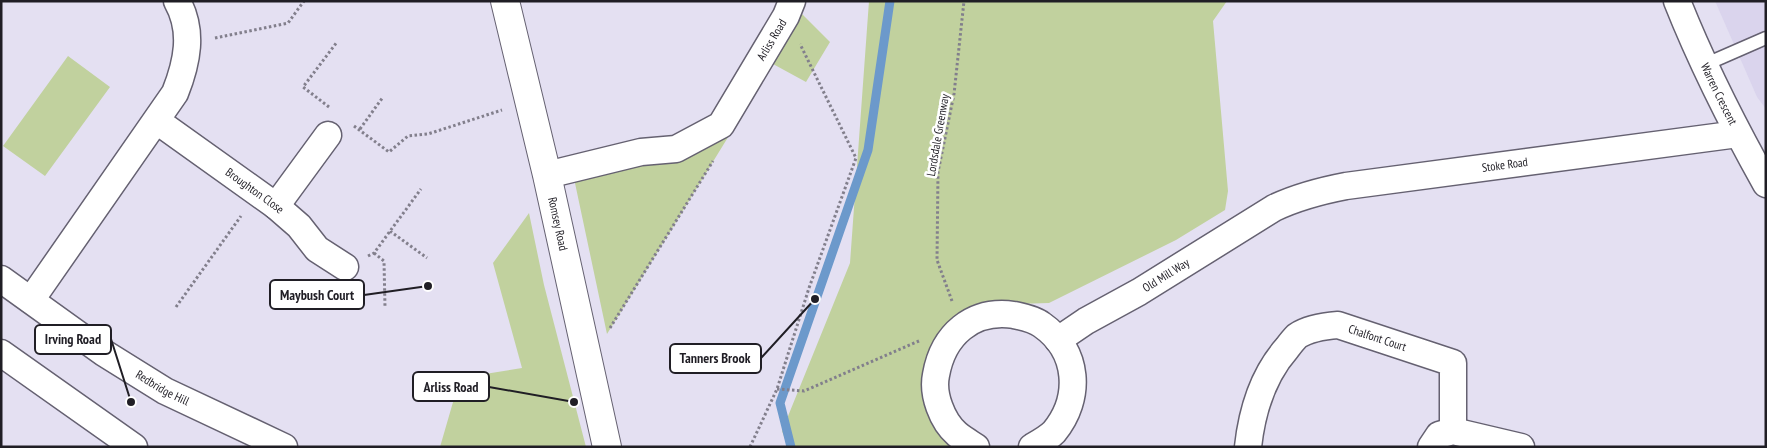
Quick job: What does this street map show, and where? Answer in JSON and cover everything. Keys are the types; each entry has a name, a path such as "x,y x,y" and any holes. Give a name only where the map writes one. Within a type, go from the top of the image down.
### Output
{"main road":[{"name":"Romsey Road","path":"504,1 547,175 607,447"}],"street":[{"path":"31,300 175,93 183,72 187,44 183,12 177,1"},
{"name":"Warren Crescent","path":"1677,1 1704,65 1738,134 1766,184"},
{"name":"Arliss Road","path":"547,175 641,152 676,149 721,125 789,9"},
{"name":"Broughton Close","path":"156,121 267,199 299,226 317,249 345,267"},
{"path":"267,199 338,128"},
{"name":"Stoke Road","path":"1274,208 1293,199 1346,186 1738,134"},
{"name":"Old Mill Way","path":"1058,340 1086,321 1139,292 1274,208"},
{"name":"Redbridge Hill","path":"1,278 104,353 165,391 284,447"},
{"path":"976,447 956,434 942,414 934,383 939,359 951,338 962,327 983,317 1001,313 1025,317 1042,324 1058,340 1066,352 1074,375 1072,399 1066,414 1052,433 1032,447"},
{"name":"Chalfont Court","path":"1248,447 1249,433 1262,388 1277,359 1298,336 1318,327 1338,325 1453,363 1453,432"},
{"path":"1,353 134,447"},
{"path":"1431,447 1439,435 1453,432 1521,447"}],"lane":[{"path":"1704,65 1766,38"}],"path":[{"path":"187,44 288,23 304,1"},
{"name":"Lordsdale Greenway","path":"962,327 937,260 938,172 954,94 964,1"},
{"path":"750,447 777,389 809,288 856,158 789,9"},
{"path":"334,110 303,87 337,42"},
{"path":"360,130 383,97"},
{"path":"338,128 360,130 389,152 408,136 428,134 529,101"},
{"path":"607,334 717,155"},
{"path":"345,267 374,253 421,189"},
{"path":"176,307 267,199"},
{"path":"390,231 426,258"},
{"path":"374,253 384,261 385,306"},
{"path":"777,389 804,391 910,344 962,327"}],"shaded area":[{"path":"1715,1 1766,1 1766,109 1757,97"}],"green space":[{"path":"869,1 1227,1 1213,21 1228,191 1225,210 1176,240 1049,303 1017,304 933,354 961,447 788,447 782,431 850,263"},
{"path":"791,3 830,42 806,82 773,64 607,334 572,169 721,125"},
{"path":"68,56 110,87 45,176 3,146"},
{"path":"529,213 544,285 586,447 440,447 460,378 522,368 493,263"}],"waterway":[{"path":"791,447 780,403 868,150 890,1"}],"place":[{"name":"Maybush Court","path":"428,286"},
{"name":"Tanners Brook","path":"815,299"},
{"name":"Irving Road","path":"131,402"},
{"name":"Arliss Road","path":"574,402"}]}
